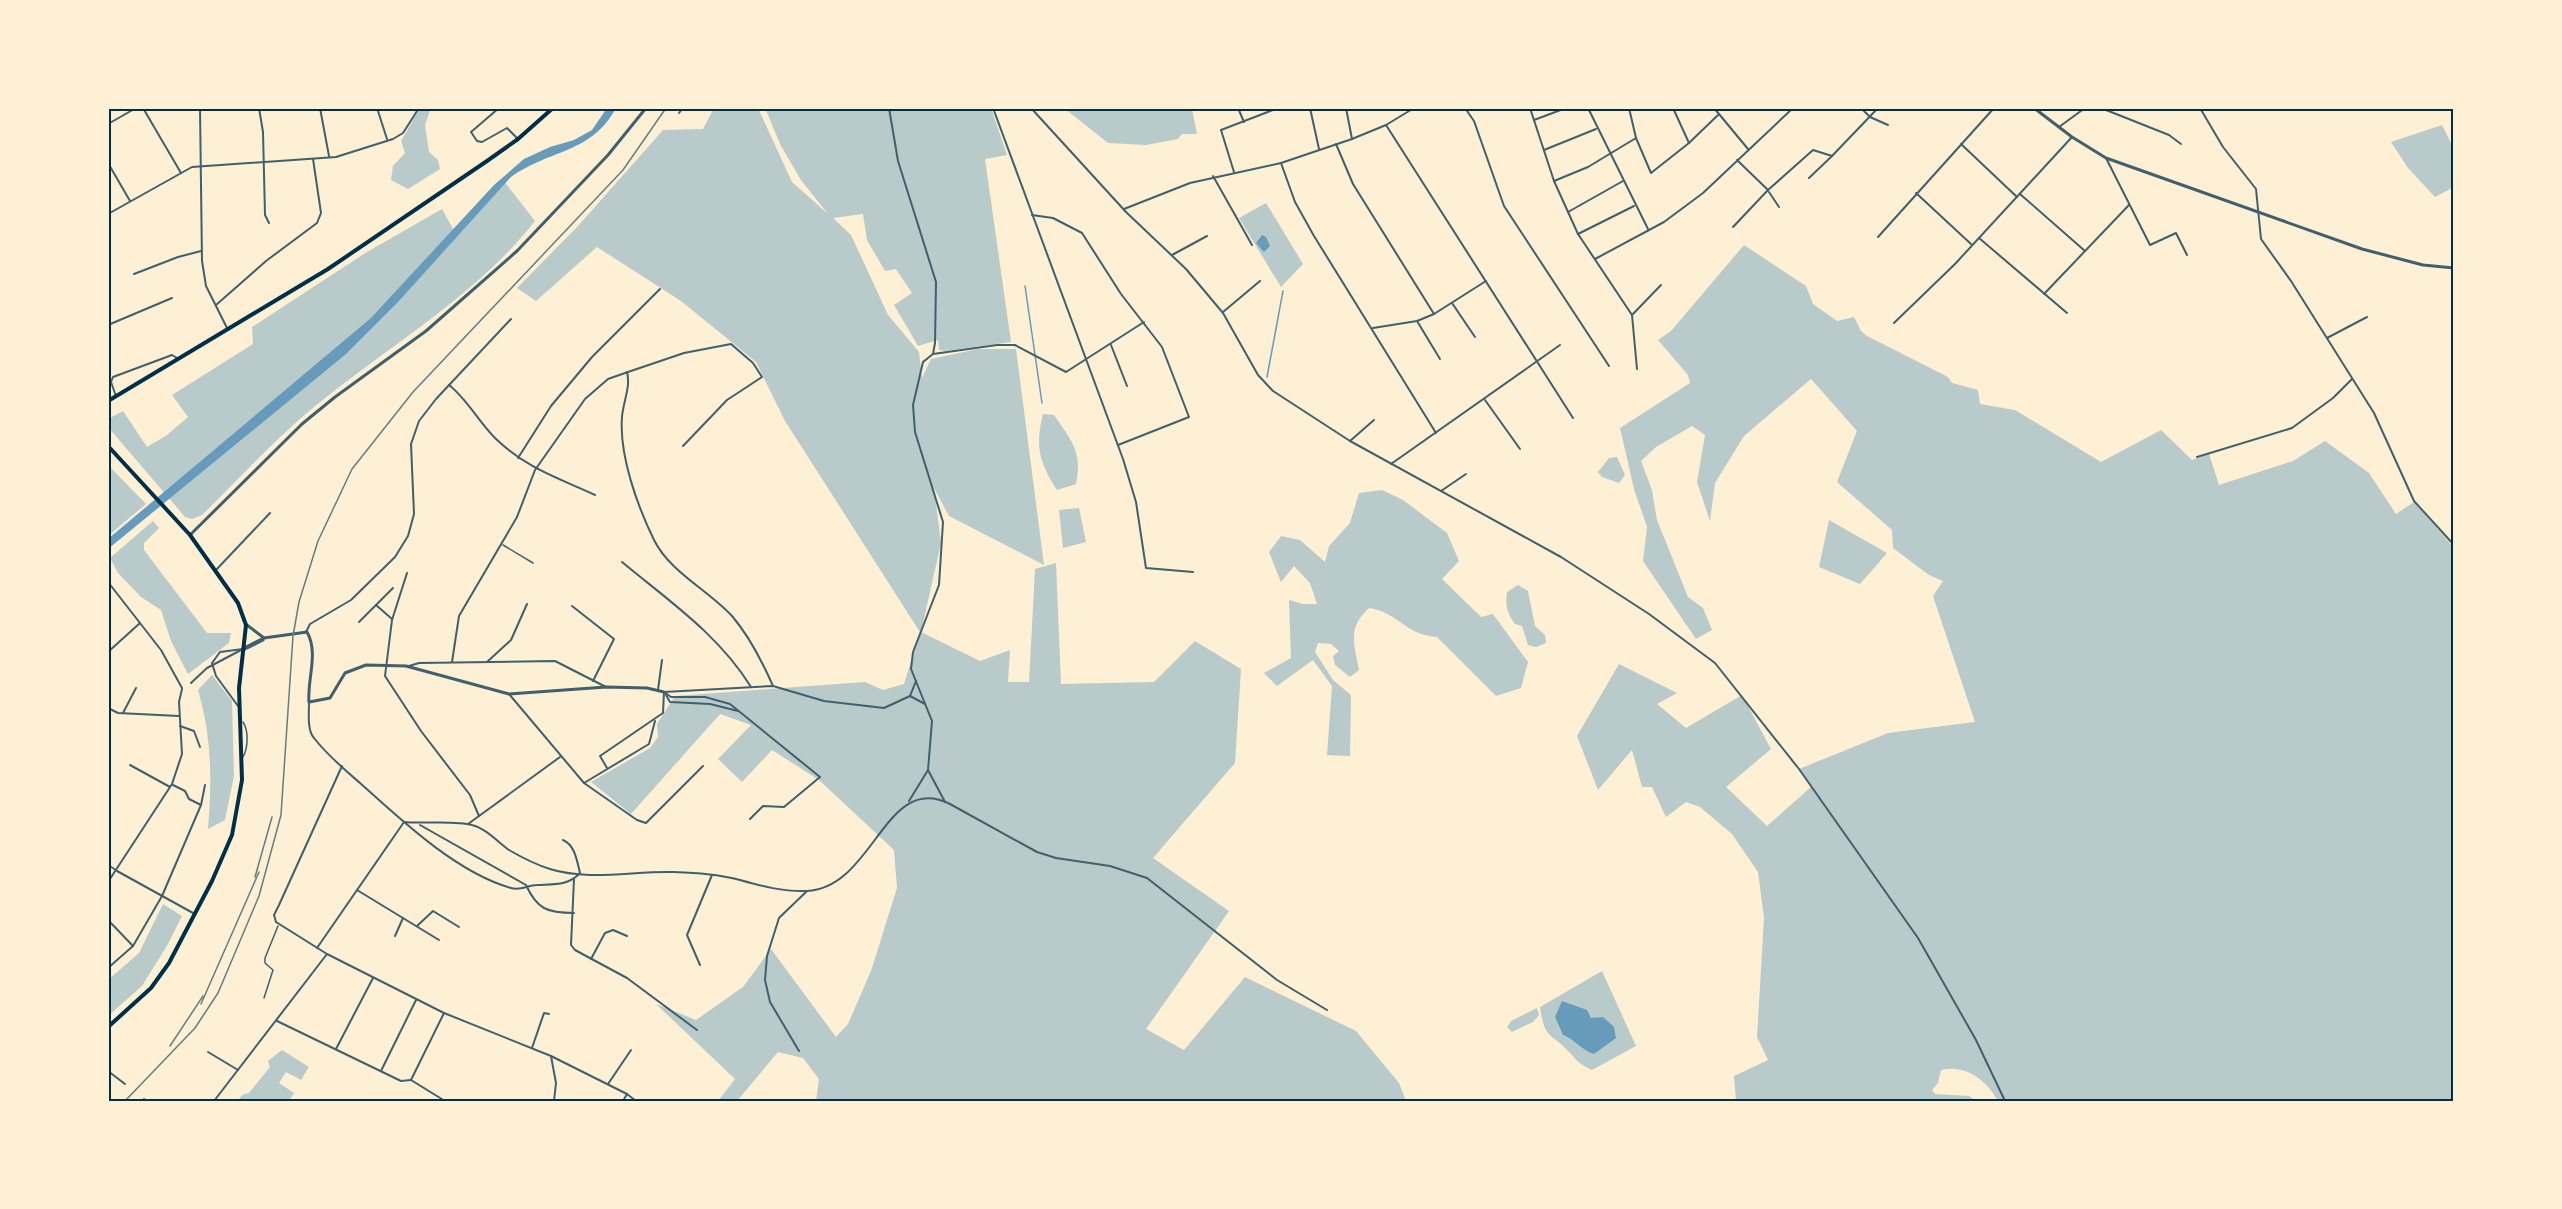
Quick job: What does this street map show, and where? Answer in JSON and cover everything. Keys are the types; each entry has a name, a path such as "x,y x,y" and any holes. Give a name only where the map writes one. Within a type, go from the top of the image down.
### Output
{"main road":[{"path":"108,400 328,269 518,139 553,108"},
{"path":"108,446 190,535 238,603 246,625 238,706 241,797 235,826 196,914 158,979 108,1027"}],"street":[{"path":"108,124 136,108"},
{"path":"142,108 181,173"},
{"path":"200,108 201,251 206,286 228,330"},
{"path":"259,108 263,132 265,215 269,223"},
{"path":"320,108 329,156"},
{"path":"377,108 388,141"},
{"path":"108,213 192,167 336,157 388,141 403,133 418,108"},
{"path":"499,108 471,132 477,141 482,142 507,129 518,139"},
{"path":"190,535 302,424 334,397 426,331 517,251 608,155 646,108"},
{"path":"679,113 683,108"},
{"path":"889,108 898,161 931,258 936,282 933,354"},
{"path":"993,108 1085,362 1118,445 1136,502 1146,568 1193,572"},
{"path":"1031,108 1124,209 1172,255 1222,313 1258,375 1273,391 1350,441 1561,557 1612,588 1715,663 1784,749 1918,938 1976,1040 2005,1101"},
{"path":"1238,108 1244,122"},
{"path":"1234,173 1221,130 1278,108"},
{"path":"1310,108 1319,149"},
{"path":"1346,108 1352,139"},
{"path":"1124,209 1174,188 1214,176 1281,163 1352,139 1386,125 1414,108"},
{"path":"1465,108 1474,120 1504,206 1609,366"},
{"path":"1530,108 1554,181 1578,234 1632,315 1637,369"},
{"path":"1534,120 1566,108"},
{"path":"1588,108 1596,129 1649,230"},
{"path":"1629,108 1636,138 1651,173 1689,143 1718,115"},
{"path":"1673,108 1689,143"},
{"path":"1720,108 1715,110 1718,115 1748,149"},
{"path":"1595,259 1649,230 1703,193 1793,108"},
{"path":"1861,108 1870,117 1888,125"},
{"path":"1809,178 1878,108"},
{"path":"1878,237 1916,192 1994,108"},
{"path":"2034,108 2058,128 2106,158 2362,249 2423,265 2454,268"},
{"path":"2058,128 2085,108"},
{"path":"2101,108 2169,135 2181,144"},
{"path":"2200,108 2223,147 2256,189 2261,239 2292,281 2374,413 2414,501 2454,545"},
{"path":"1386,125 1573,418"},
{"path":"1544,150 1596,129"},
{"path":"1894,323 1979,238 2072,137"},
{"path":"1554,181 1588,167 1636,138"},
{"path":"1336,144 1353,184 1434,314"},
{"path":"1961,144 2017,197"},
{"path":"1733,227 1768,190 1813,150 1832,156"},
{"path":"216,305 266,261 317,223 321,213 313,158"},
{"path":"2106,158 2150,245 2176,233 2187,255"},
{"path":"1737,160 1768,190 1779,207"},
{"path":"108,162 130,201"},
{"path":"1281,163 1295,202 1314,236 1373,328 1407,390 1436,432"},
{"path":"1214,176 1252,245"},
{"path":"1568,212 1623,181"},
{"path":"1916,192 1971,245"},
{"path":"2020,194 2085,251"},
{"path":"1578,234 1635,205"},
{"path":"2044,294 2128,205"},
{"path":"1032,215 1053,218 1082,233 1121,294 1162,347 1189,417 1118,445"},
{"path":"1172,255 1207,236"},
{"path":"1979,238 2067,313"},
{"path":"134,274 177,257 201,251"},
{"path":"1222,313 1260,281"},
{"path":"1373,328 1417,321 1434,314 1486,281"},
{"path":"1632,315 1661,285"},
{"path":"518,458 551,406 585,365 660,289"},
{"path":"108,325 172,298"},
{"path":"1452,303 1475,337"},
{"path":"2327,339 2367,317"},
{"path":"306,632 310,624 351,600 395,557 408,536 414,514 411,461 413,434 419,421 448,385 511,319"},
{"path":"1417,321 1440,359"},
{"path":"404,822 474,825 513,852 549,869 580,873 672,872 712,875 741,880 753,886 807,891 836,883 846,877 882,829 908,803 928,770 932,721 911,669 913,652 939,585 942,522 915,432 913,405 923,362 933,354 997,345 1015,345 1066,372 1085,362 1144,322"},
{"path":"452,662 459,616 517,516 535,470 585,399 608,379 684,353 731,344 753,363 762,377 727,400 683,446"},
{"path":"1110,345 1126,386"},
{"path":"1391,464 1560,345"},
{"path":"108,379 172,355 179,359"},
{"path":"627,372 629,380 622,417 625,462 654,540 666,557 731,616 756,648 773,686"},
{"path":"113,376 111,382 116,396"},
{"path":"2197,457 2292,428 2333,398 2352,379"},
{"path":"448,385 494,437 518,458 535,470 595,495"},
{"path":"1485,400 1520,449"},
{"path":"1350,441 1374,420"},
{"path":"1441,491 1466,474"},
{"path":"215,571 270,513"},
{"path":"501,544 533,563"},
{"path":"622,562 710,634 738,666 751,687"},
{"path":"407,573 392,619 385,676 470,795 479,816"},
{"path":"108,582 161,650 182,689 179,716 182,754 171,786 108,882"},
{"path":"359,622 393,588"},
{"path":"487,662 511,640 527,604"},
{"path":"376,605 392,619"},
{"path":"572,606 614,639 593,681"},
{"path":"108,652 140,623"},
{"path":"246,625 264,638"},
{"path":"212,666 220,652 253,647 264,638 306,632"},
{"path":"306,632 313,647 308,680 313,737 404,822 483,876 511,888 527,888 574,879 580,873"},
{"path":"191,682 207,668 243,649"},
{"path":"658,690 662,660"},
{"path":"406,666 419,663 519,664 555,661 606,687"},
{"path":"309,702 330,698 345,673 352,668 385,664 406,666 509,694 606,687 658,690 671,697 705,697 730,704 820,777 784,807 763,806 750,819"},
{"path":"212,666 216,676 238,706"},
{"path":"664,692 773,686 824,701 884,708 910,696 916,680"},
{"path":"182,689 186,686"},
{"path":"123,713 136,688"},
{"path":"664,692 670,702 710,704 741,712"},
{"path":"607,768 600,756 655,721 663,713 664,692"},
{"path":"509,694 584,783 623,813 646,823 703,766"},
{"path":"910,696 926,705"},
{"path":"108,710 179,716"},
{"path":"584,783 649,744 655,721"},
{"path":"180,726 194,731 200,747"},
{"path":"468,824 561,757"},
{"path":"130,765 185,791 189,799 201,805"},
{"path":"342,766 274,915 279,925 316,948 416,1000 551,1056 627,1094 636,1101"},
{"path":"928,770 945,802"},
{"path":"108,968 133,946 162,896 201,805 205,785"},
{"path":"908,803 923,799 945,802 1037,852 1056,858 1110,866 1147,878 1277,980 1327,1010"},
{"path":"316,948 404,822"},
{"path":"418,823 526,885 540,907 574,913"},
{"path":"563,840 570,844 580,873"},
{"path":"108,866 196,914"},
{"path":"700,965 687,935 712,875"},
{"path":"574,879 571,945 591,959 627,978 697,1030"},
{"path":"357,890 439,940"},
{"path":"799,1051 770,1002 765,981 767,956 779,918 807,891"},
{"path":"417,926 433,911 459,927"},
{"path":"395,936 403,918"},
{"path":"108,920 133,946"},
{"path":"264,999 273,970 265,963 265,958 279,925"},
{"path":"591,959 605,933 614,930 627,936"},
{"path":"214,1101 327,954"},
{"path":"336,1050 373,978"},
{"path":"381,1071 416,1000"},
{"path":"411,1080 444,1013"},
{"path":"532,1048 544,1013 549,1014"},
{"path":"277,1021 401,1082 411,1080 445,1101"},
{"path":"608,1084 631,1050"},
{"path":"208,1052 238,1070"},
{"path":"551,1056 556,1077 554,1101"},
{"path":"108,1071 124,1084"},
{"path":"623,1101 627,1094"}],"shaded area":[{"path":"420,108 431,108 425,125 429,152 438,160 440,169 408,189 391,180 393,166 405,153 401,141"},
{"path":"714,108 758,108 792,182 828,214 801,180 781,146 765,108 991,108 1007,155 985,159 1011,342 945,351 939,350 938,340 918,346 894,305 912,293 896,269 885,271 867,240 863,214 833,218 851,235 888,315 919,352 922,378 931,359 978,349 1016,349 1044,565 949,516 934,488 941,543 921,632 980,661 1010,650 1008,682 1029,682 1035,569 1056,563 1061,684 1154,682 1195,641 1241,669 1235,763 1153,858 1229,911 1146,1029 1184,1050 1245,977 1356,1031 1399,1083 1406,1101 816,1101 819,1079 803,1058 778,1052 737,1101 718,1101 735,1079 656,1004 696,1020 743,987 771,949 836,1037 848,1024 871,971 897,888 894,850 819,780 772,750 742,782 718,759 751,725 720,714 631,814 591,782 650,748 658,737 657,724 675,696 865,682 883,690 904,684 920,632 785,421 756,362 681,301 597,247 536,301 517,288 578,226 663,130 703,129"},
{"path":"1064,108 1165,108 1166,111 1188,108 1192,109 1197,134 1182,134 1178,139 1146,145 1108,143"},
{"path":"2442,125 2454,149 2454,187 2435,197 2408,168 2391,142"},
{"path":"504,181 535,221 513,247 438,314 312,409 279,438 202,515 192,519 185,517 108,427 108,419 123,411 147,447 167,435 188,417 172,395 253,344 252,327 367,252 442,209 456,234"},
{"path":"1266,203 1303,264 1281,287 1239,218"},
{"path":"1744,245 1806,286 1813,304 1837,321 1854,317 1861,331 1867,336 1948,377 1952,383 1978,390 1980,404 2015,410 2101,462 2161,430 2192,460 2209,454 2219,485 2293,461 2325,441 2369,473 2396,514 2414,502 2454,548 2454,1101 1998,1101 1988,1086 1974,1075 1958,1069 1950,1069 1941,1070 1938,1083 1932,1090 1935,1094 1969,1096 1976,1101 1736,1101 1734,1076 1768,1060 1757,1037 1764,918 1758,872 1732,834 1700,807 1686,802 1666,817 1652,787 1642,787 1632,750 1598,790 1577,736 1619,664 1677,693 1657,704 1686,728 1742,695 1771,749 1726,787 1767,826 1811,787 1799,769 1888,733 1975,722 1933,596 1943,581 1929,575 1893,548 1892,530 1837,482 1857,431 1811,379 1744,436 1715,483 1710,521 1697,482 1705,435 1692,426 1656,447 1641,461 1652,490 1657,520 1688,597 1703,608 1712,630 1696,639 1643,561 1647,527 1634,489 1620,428 1690,383 1688,375 1658,340 1671,331"},
{"path":"1043,414 1054,415 1074,447 1078,463 1076,484 1057,490 1046,471 1039,445"},
{"path":"1617,457 1625,475 1619,483 1602,477 1598,472 1609,458"},
{"path":"108,465 146,504 108,536"},
{"path":"1382,490 1403,500 1447,533 1459,561 1442,579 1481,617 1493,614 1528,662 1521,688 1496,696 1437,637 1417,632 1379,610 1369,608 1357,622 1355,629 1354,644 1359,670 1350,677 1335,665 1333,656 1339,651 1331,644 1318,643 1315,652 1333,680 1351,695 1350,756 1327,755 1332,686 1313,660 1277,686 1264,673 1291,658 1289,600 1303,604 1317,604 1310,583 1294,566 1281,582 1269,552 1281,536 1300,540 1325,562 1329,546 1350,523 1359,493"},
{"path":"1079,508 1086,542 1063,548 1059,510"},
{"path":"1829,520 1887,553 1860,584 1819,567"},
{"path":"153,521 159,528 144,543 144,550 207,633 231,633 229,643 188,674 171,641 161,610 141,597 118,573 110,558"},
{"path":"1518,585 1528,591 1535,626 1545,635 1546,643 1536,647 1528,645 1522,626 1515,624 1507,609 1507,592"},
{"path":"212,675 232,701 234,776 225,820 208,829 210,759 206,725 198,690"},
{"path":"163,904 182,916 142,986 108,1016 108,980 139,953"},
{"path":"1602,971 1636,1046 1592,1070 1580,1063 1546,1031 1540,1007"},
{"path":"1537,1008 1539,1015 1533,1022 1512,1032 1507,1027 1511,1021"},
{"path":"282,1050 309,1067 301,1080 286,1072 279,1083 294,1093 289,1101 238,1101 242,1095 249,1093 270,1067 268,1061"}],"water":[{"path":"607,108 616,108 595,134 582,143 540,161 511,177 398,302 346,354 108,549 108,539 371,318 494,185 524,159 550,147 574,140 592,130"},
{"path":"1262,235 1266,237 1270,246 1264,252 1256,243"},
{"path":"1562,1001 1587,1010 1591,1018 1603,1017 1614,1027 1616,1038 1594,1054 1563,1035 1555,1017"}],"waterway":[{"path":"1025,286 1042,403"},
{"path":"1267,377 1283,291"}],"railway":[{"path":"125,1101 195,1028 218,993 259,896 281,815 293,636 299,602 318,541 352,469 413,392 623,170 666,108"},
{"path":"255,877 272,817"},
{"path":"201,1004 259,872"},
{"path":"170,1046 203,996"}]}
